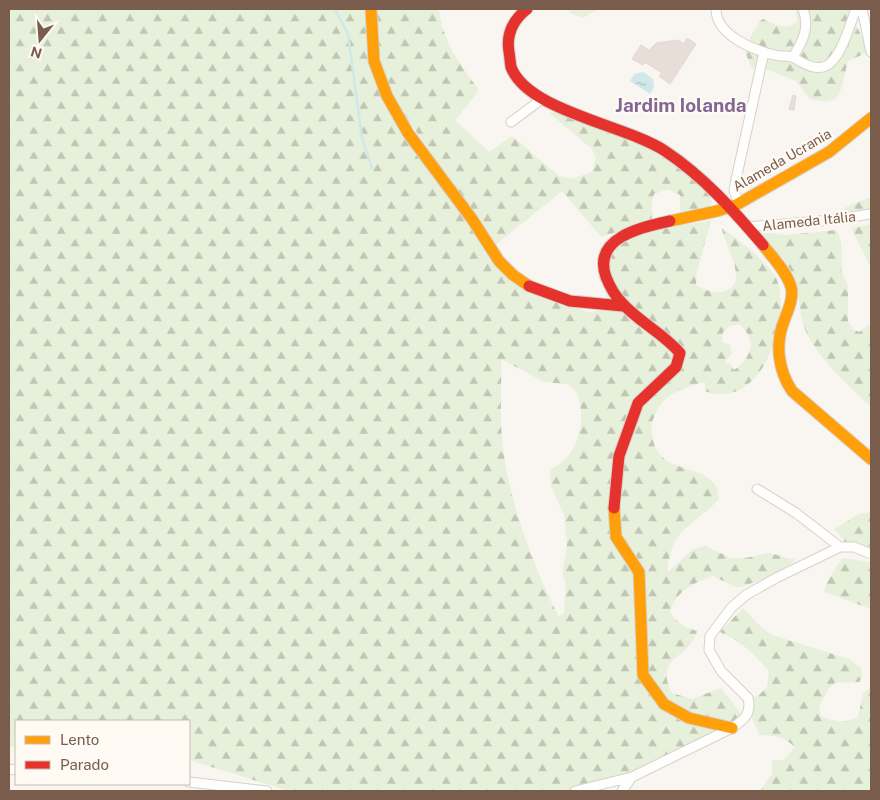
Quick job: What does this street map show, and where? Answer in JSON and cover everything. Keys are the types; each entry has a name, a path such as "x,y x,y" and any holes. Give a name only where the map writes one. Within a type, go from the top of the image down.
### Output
{"street":[{"path":"371,9 372,42 378,74 391,107 476,225 499,263 522,282 537,290 586,304 623,306 673,342 680,353 676,367 638,403 618,456 613,500 616,537 639,572 643,675 664,704 689,718 732,728"},
{"path":"528,9 517,17 511,26 507,52 511,69 523,83 542,99 561,109 644,138 700,176 734,205 746,227 782,270 791,286 792,298 780,333 785,383 792,392 871,460"},
{"path":"716,9 716,19 723,29 734,38 764,52 777,56 793,57 811,67 825,66 834,61 856,9"},
{"path":"793,57 801,44 806,28 807,19 803,9"},
{"path":"862,9 871,52"},
{"path":"734,205 735,184 764,52"},
{"path":"511,122 542,99"},
{"name":"Alameda Ucrania","path":"623,306 608,284 602,259 605,251 613,243 627,235 667,221 734,205 779,183 845,141 871,118"},
{"name":"Alameda Itália","path":"746,227 831,220 871,214"},
{"path":"757,489 796,512 840,547"},
{"path":"575,791 632,777 743,721 748,714 750,704 748,698 721,671 709,650 710,636 732,608 746,596 840,547 854,547 871,554"},
{"path":"622,791 632,777"},
{"path":"190,782 267,791"}],"green space":[{"path":"9,9 367,9 376,84 384,104 463,216 492,262 515,283 530,291 588,312 604,310 608,303 605,290 598,276 604,260 614,248 643,232 711,221 697,272 696,285 710,291 721,292 732,287 736,280 734,262 722,228 752,252 774,274 781,297 780,317 776,338 768,358 756,376 742,388 725,394 705,391 705,382 681,389 663,402 654,417 651,428 656,448 663,457 672,463 711,480 717,488 719,499 679,535 671,552 668,572 692,550 705,546 731,558 745,558 770,553 791,559 798,558 777,574 741,587 735,587 713,576 692,585 676,598 670,612 678,622 697,631 693,640 670,665 667,672 667,681 672,693 692,699 721,688 740,712 741,724 707,746 638,771 568,791 289,791 190,760 190,720 15,720 15,747 9,747","holes":["739,324 745,330 751,342 749,354 734,370 730,363 724,363 732,353 730,344 722,342 723,332 730,326","501,359 544,382 568,384 578,396 581,417 578,439 573,449 559,464 550,469 551,486 564,515 567,546 562,573 566,584 564,613 559,617 524,534 506,468 502,436"]},
{"path":"376,9 439,9 448,41 464,70 478,88 477,93 455,120 489,152 512,136 559,176 571,179 592,172 596,157 592,149 549,113 555,112 611,130 640,144 684,171 708,190 712,202 706,210 680,215 680,195 668,189 654,194 652,220 601,237 562,191 494,246 392,96 377,54"},
{"path":"571,9 598,9 583,18 568,12"},
{"path":"795,9 853,9 855,23 867,47 864,54 848,61 841,89 836,99 827,102 810,99 796,81 761,67 752,69 744,49 760,21 763,19 781,26 789,26 798,21"},
{"path":"871,197 871,211 840,217 846,207"},
{"path":"871,224 871,268 851,228"},
{"path":"837,230 841,242 842,272 848,287 848,321 853,329 859,332 871,323 871,407 837,374 814,346 805,329 797,287 792,273 779,254 756,232 786,235"},
{"path":"871,512 871,550 846,543 834,529 859,514"},
{"path":"842,558 871,562 871,609 824,592 827,582"},
{"path":"743,608 772,635 849,659 861,668 863,676 859,682 835,683 829,688 819,707 821,716 835,721 849,721 858,717 863,694 871,687 871,790 759,791 772,774 772,760 784,760 795,747 779,737 759,735 745,700 758,696 767,687 769,671 747,649 720,632"}],"water":[{"path":"643,72 653,79 654,87 650,94 630,81 634,74"}],"building":[{"path":"687,38 696,44 670,84 659,76 662,73 645,62 643,65 632,59 641,45 649,50 656,43 678,40 684,44"},
{"path":"793,95 796,96 794,110 789,109"}],"waterway":[{"path":"335,9 348,34 362,138 372,168"}],"traffic: slow":[{"path":"371,9 374,61 387,96 408,133 472,219 499,261 513,275 529,286"},
{"path":"670,221 736,205 829,152 871,118"},
{"path":"763,245 783,270 792,291 789,308 779,339 779,357 787,383 792,391 871,459"},
{"path":"614,508 616,537 639,572 643,675 664,704 689,718 732,728"}],"traffic: jam":[{"path":"527,9 514,23 508,45 511,67 521,82 536,95 556,106 627,133 665,151 705,182 763,245"},
{"path":"614,508 619,456 638,403 676,367 680,353 619,300 606,277 604,264 606,253 612,244 633,231 670,221"},
{"path":"529,286 570,301 623,306"}],"district":[{"name":"Jardim Iolanda","path":"681,105"}]}
